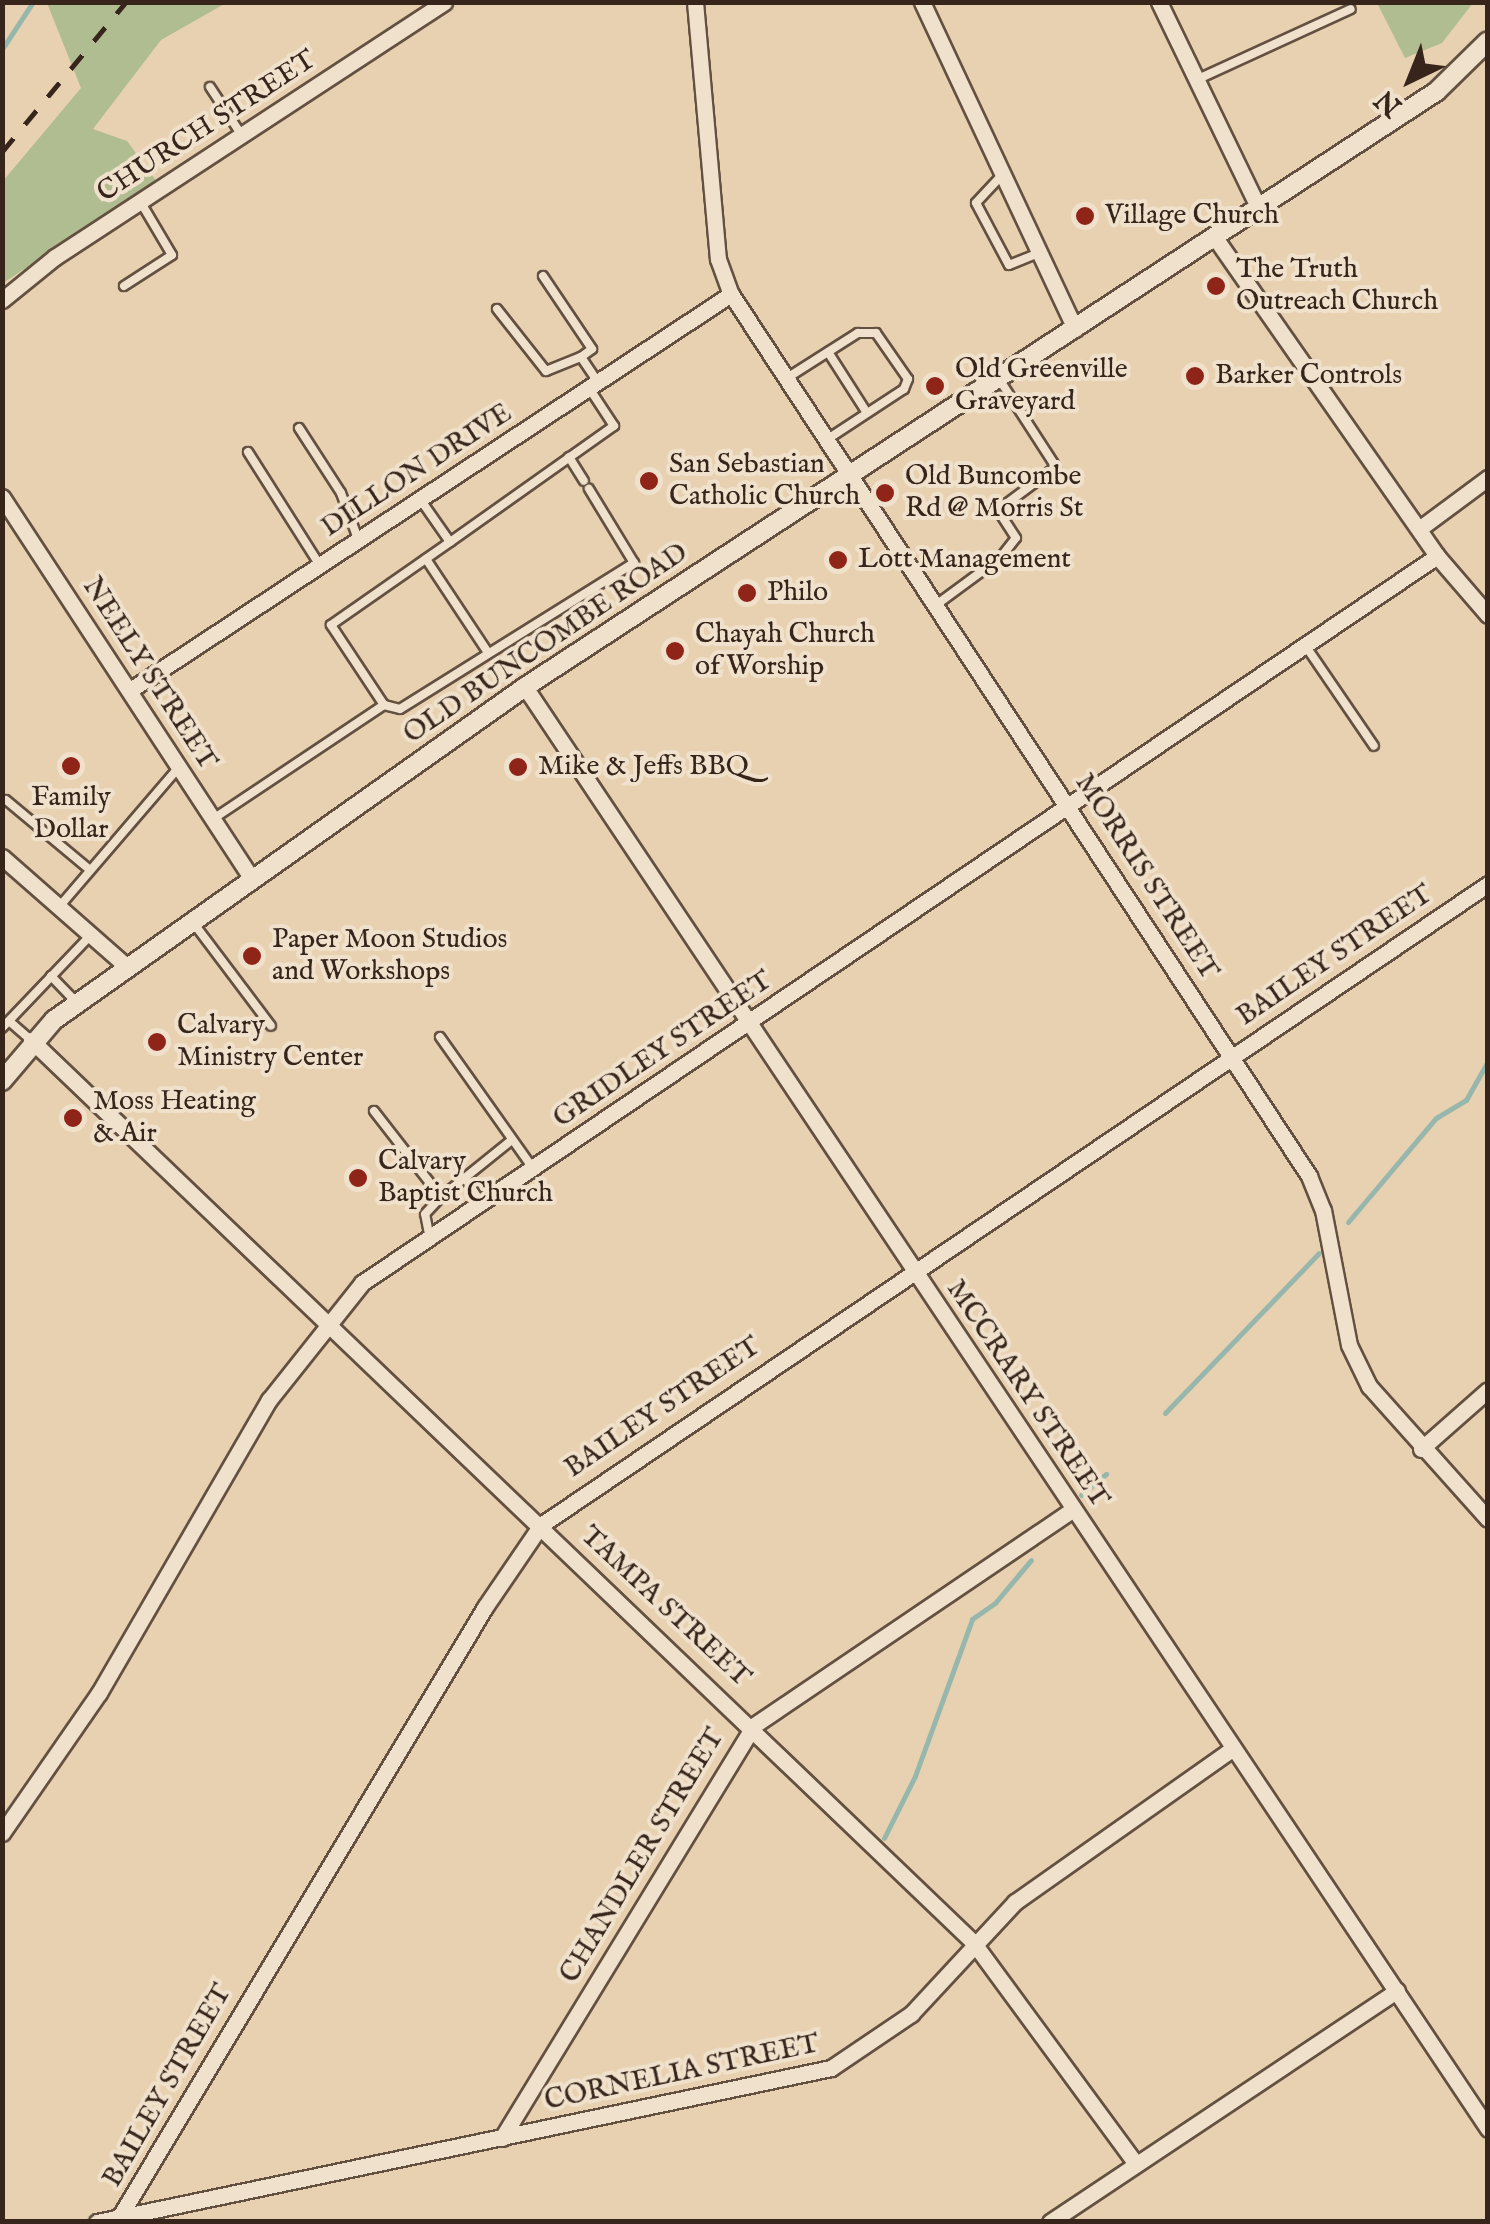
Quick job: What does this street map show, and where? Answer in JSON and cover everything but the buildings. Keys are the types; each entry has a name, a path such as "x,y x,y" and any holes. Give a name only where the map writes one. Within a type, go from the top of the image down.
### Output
{"street":[{"name":"CHURCH STREET","path":"2,300 140,200 444,2"},
{"name":"MORRIS STREET","path":"695,2 718,259 731,294 1071,808 1316,1193 1355,1360 1386,1410 1488,1519"},
{"path":"922,2 1075,329"},
{"path":"1159,2 1259,209"},
{"name":"OLD BUNCOMBE ROAD","path":"2,1081 31,1040 77,1003 524,687 1438,91 1488,41"},
{"path":"1216,238 1437,556 1488,615"},
{"name":"DILLON DRIVE","path":"130,690 731,294"},
{"path":"1419,529 1488,478"},
{"name":"NEELY STREET","path":"2,497 252,879"},
{"name":"GRIDLEY STREET","path":"2,1833 73,1735 269,1400 326,1321 362,1283 1071,808 1437,556"},
{"name":"MCCRARY STREET","path":"524,687 1488,2130"},
{"path":"2,857 127,967"},
{"name":"BAILEY STREET","path":"120,2216 484,1607 541,1525 1488,884"},
{"name":"TAMPA STREET","path":"31,1040 753,1726 973,1942 1136,2164"},
{"path":"1422,1449 1488,1390"},
{"name":"CHANDLER STREET","path":"502,2138 753,1726 1073,1509"},
{"name":"CORNELIA STREET","path":"96,2222 831,2068 911,2014 973,1942 1015,1902 1233,1748"},
{"path":"1050,2222 1397,1991"}],"lane":[{"path":"1196,80 1350,9"},
{"path":"210,87 241,134"},
{"path":"1002,175 976,203 1009,265 1038,253"},
{"path":"124,286 172,255 140,200"},
{"path":"498,309 546,372 592,349 543,276"},
{"path":"787,378 858,333 876,333 908,379 904,389 829,438"},
{"path":"828,352 867,413"},
{"path":"569,458 634,563 487,651 400,709 384,705 331,625 614,426 581,356"},
{"path":"936,605 1001,558 1016,538 998,510 1056,467 999,378"},
{"path":"299,428 341,492 358,539"},
{"path":"248,452 319,564"},
{"path":"420,499 450,542"},
{"path":"426,558 487,651"},
{"path":"1305,645 1374,746"},
{"path":"213,819 384,705"},
{"path":"58,907 180,766"},
{"path":"6,800 90,870"},
{"path":"192,921 270,1026"},
{"path":"31,1040 6,1024 91,935"},
{"path":"51,976 77,1003"},
{"path":"440,1038 532,1167"},
{"path":"374,1111 441,1197"},
{"path":"430,1234 426,1214 441,1197 512,1140"},
{"path":"465,1178 480,1201"}],"green space":[{"path":"47,3 226,3 161,40 93,129 127,141 157,182 3,283 3,181 81,88"},
{"path":"1377,3 1473,3 1442,43 1405,58"}],"waterway":[{"path":"2,49 33,2"},
{"path":"1348,1222 1436,1118 1466,1100 1488,1061"},
{"path":"1165,1413 1319,1253"},
{"path":"1081,1495 1106,1474"},
{"path":"884,1838 915,1776 972,1619 995,1603 1031,1560"}],"railway":[{"path":"2,152 126,2"}],"place":[{"name":"Village Church","path":"1085,216"},
{"name":"The Truth Outreach Church","path":"1216,286"},
{"name":"Barker Controls","path":"1195,376"},
{"name":"Old Greenville Graveyard","path":"935,386"},
{"name":"San Sebastian Catholic Church","path":"649,481"},
{"name":"Old Buncombe Rd @ Morris St","path":"885,493"},
{"name":"Lott Management","path":"838,560"},
{"name":"Philo","path":"747,593"},
{"name":"Chayah Church of Worship","path":"675,651"},
{"name":"Family Dollar","path":"71,766"},
{"name":"Mike & Jeffs BBQ","path":"518,767"},
{"name":"Paper Moon Studios and Workshops","path":"252,956"},
{"name":"Calvary Ministry Center","path":"157,1042"},
{"name":"Moss Heating & Air","path":"73,1118"},
{"name":"Calvary Baptist Church","path":"358,1178"}]}
